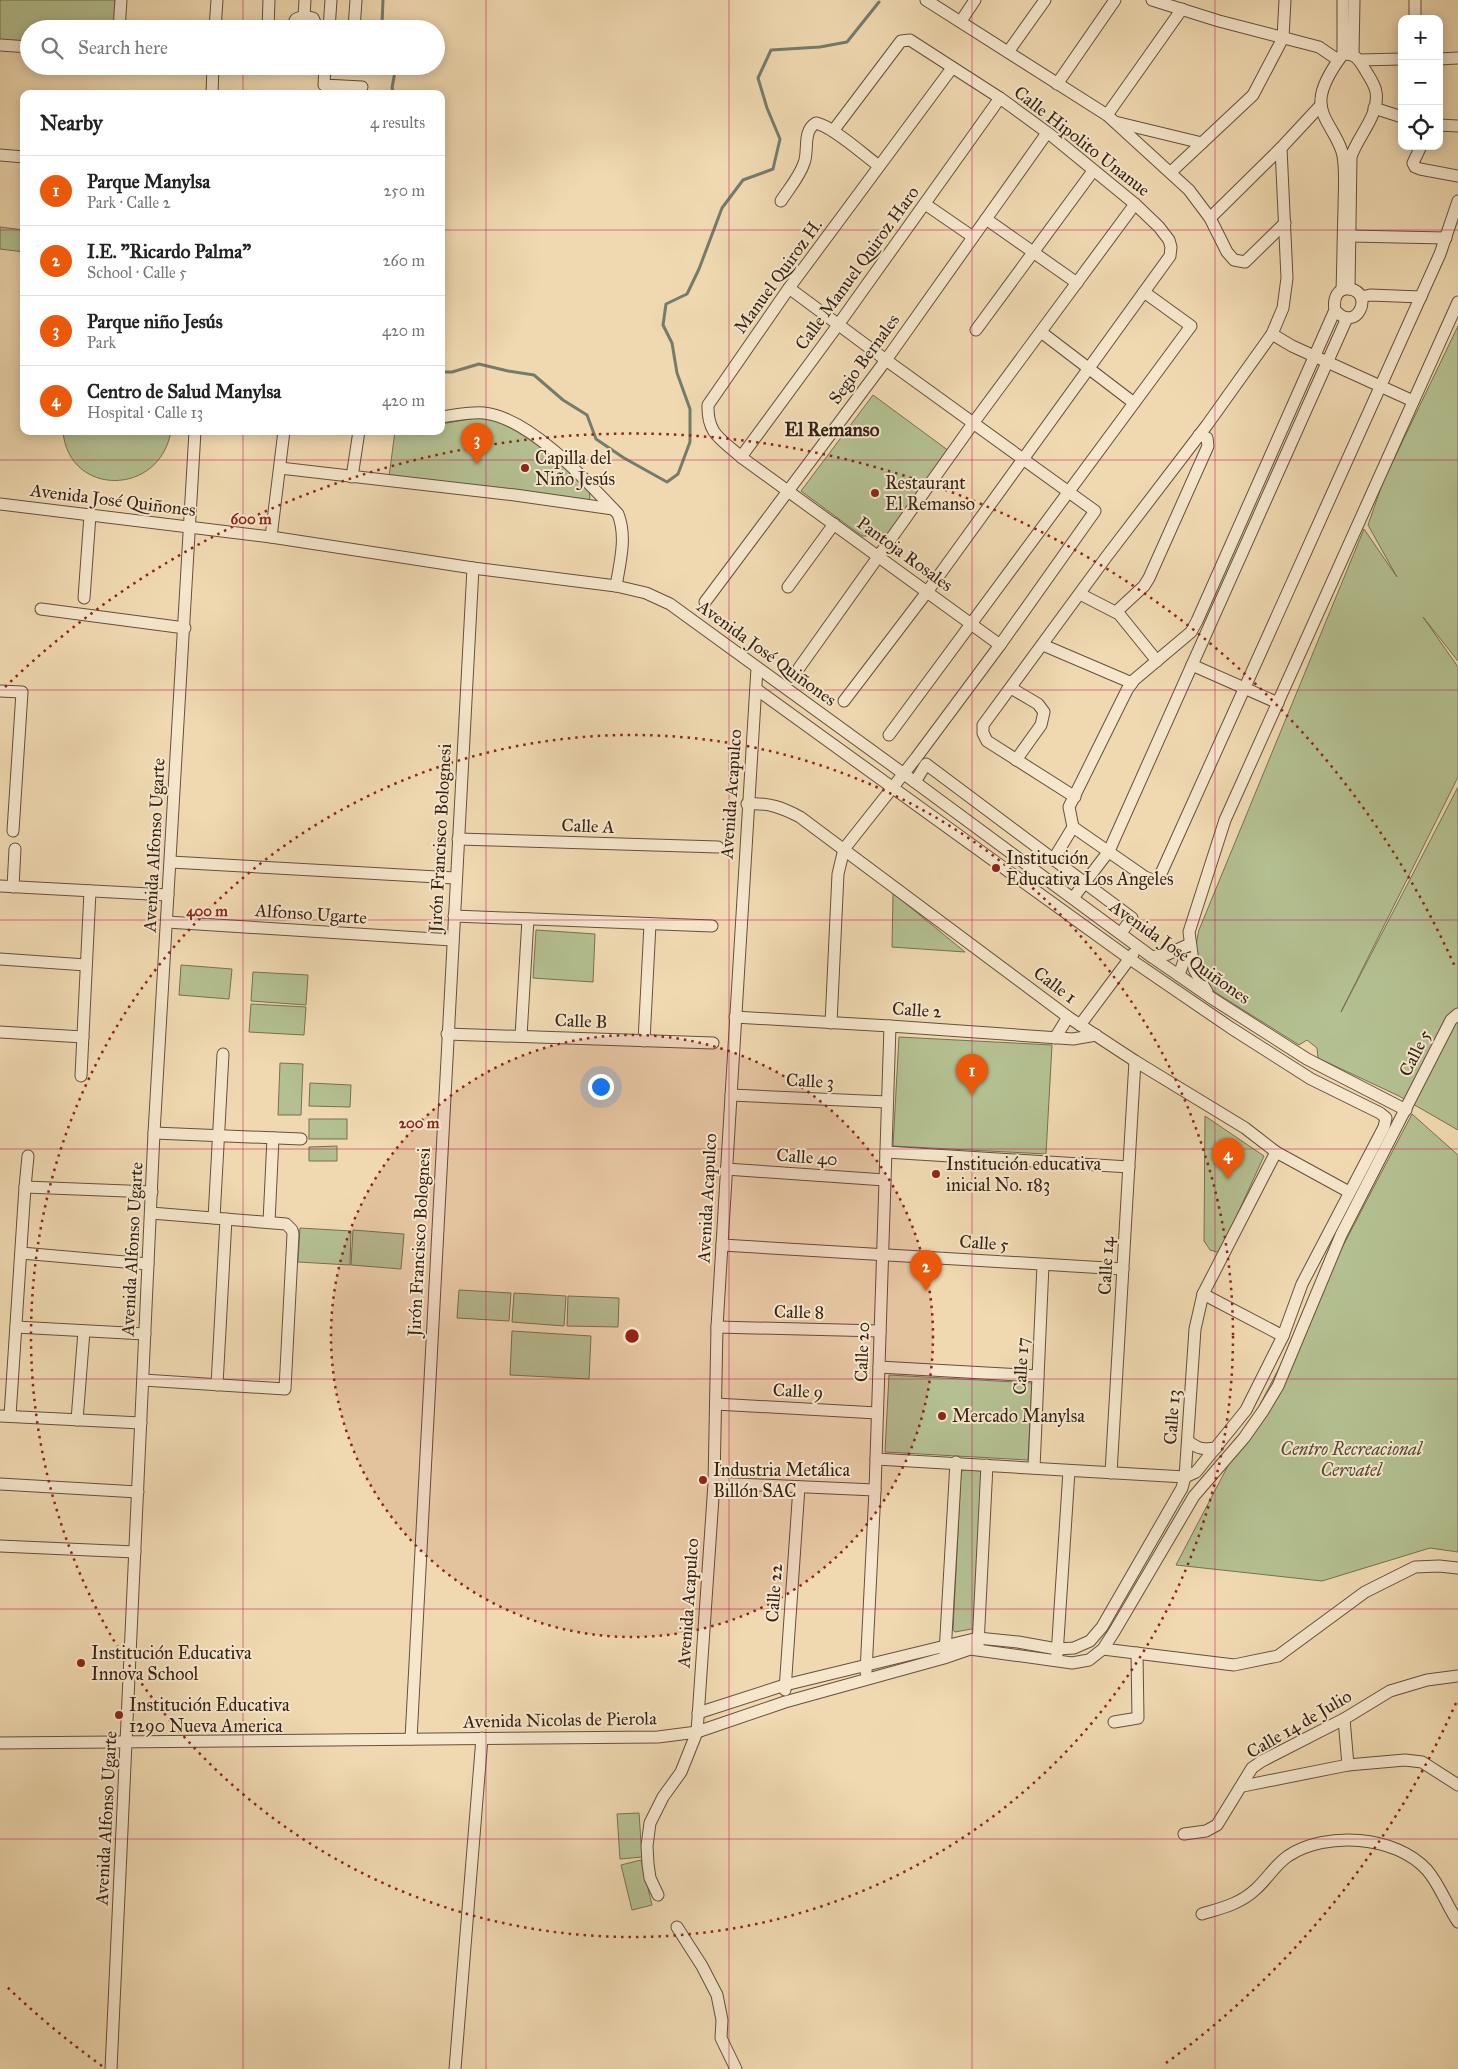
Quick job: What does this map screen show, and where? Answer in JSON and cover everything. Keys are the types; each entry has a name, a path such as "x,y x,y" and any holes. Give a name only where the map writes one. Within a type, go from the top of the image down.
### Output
{"street":[{"path":"120,20 121,0"},
{"path":"216,20 217,0"},
{"path":"268,20 269,0"},
{"path":"304,16 306,0"},
{"path":"330,20 331,0"},
{"path":"355,20 356,0"},
{"path":"926,0 1110,118 1189,190 1210,218 1227,252 1234,260 1245,262 1285,223"},
{"path":"960,22 975,0"},
{"path":"1008,52 1045,0"},
{"path":"1057,84 1115,0"},
{"path":"1152,0 1219,21 1319,47 1348,58 1398,59"},
{"path":"1171,172 1253,95 1283,38 1285,0"},
{"path":"1343,0 1348,58 1376,92 1374,108 1351,157 1350,236 1346,290"},
{"path":"1346,290 1343,155 1339,141 1321,105 1323,89 1348,58 1354,0"},
{"path":"1415,0 1415,15"},
{"path":"1110,118 1182,9"},
{"path":"296,20 304,16 313,18 314,20"},
{"name":"Calle Hipolito Unanue","path":"833,131 901,40 910,40 1000,98 1047,133 1135,204 1159,227 1172,247 1170,256 1144,292"},
{"path":"0,45 20,46"},
{"path":"1443,59 1458,58"},
{"name":"Manuel Quiroz H.","path":"789,490 740,457 715,435 708,420 708,405 789,288 952,68"},
{"path":"212,90 213,75"},
{"path":"325,75 324,85 362,87"},
{"name":"Calle Manuel Quiroz Haro","path":"740,457 838,325 1000,98"},
{"path":"1210,218 1281,148 1321,105"},
{"path":"1374,108 1398,116"},
{"path":"1110,118 1202,143"},
{"path":"781,201 804,163 806,139 811,125 816,122 833,131 879,166"},
{"path":"1443,125 1458,126"},
{"name":"Segio Bernales","path":"705,602 886,360 1047,133"},
{"path":"1075,797 987,741 982,730 1272,334 1282,314 1287,278 1281,148"},
{"path":"1418,150 1413,163 1415,167 1458,176"},
{"path":"0,155 20,157"},
{"path":"976,330 1093,170"},
{"path":"1073,828 1145,877 1154,880 1160,878 1421,297 1446,238 1458,201"},
{"path":"924,204 973,237"},
{"path":"799,668 974,422 1135,204"},
{"path":"986,219 1077,283"},
{"path":"1350,236 1446,238"},
{"path":"789,288 1095,511 1000,645 844,849 838,874 831,1023"},
{"path":"1053,860 1073,828 1069,807 1127,690 1157,660 1191,632 1197,621 1335,310 1334,302 1336,295 1346,290 1356,292 1361,297 1363,305 1360,312 1354,317 1340,316 1335,310"},
{"path":"844,701 927,592 1144,292 1190,326 889,735"},
{"path":"1361,297 1370,295 1421,297"},
{"path":"1179,975 1209,892 1209,868 1224,820 1458,302"},
{"path":"1073,898 1108,851 1347,318"},
{"path":"1041,332 1134,403"},
{"path":"1272,334 1283,342 1413,401"},
{"path":"445,417 483,413 498,416 517,424 549,446 613,509 620,519 623,534 616,586"},
{"name":"Avenida Alfonso Ugarte","path":"111,2069 154,1133 191,527 195,435"},
{"path":"271,537 284,435"},
{"path":"352,477 357,435"},
{"path":"1116,612 1144,586 1149,578 1208,446 1207,438 1199,435"},
{"path":"280,468 515,495 613,509"},
{"name":"Pantoja Rosales","path":"789,490 1000,645"},
{"name":"Avenida José Quiñones","path":"0,504 271,537 472,568 616,586 646,593 670,604 904,773 1152,957 1210,997 1307,1059 1406,1110"},
{"path":"84,598 90,515"},
{"path":"788,588 834,524"},
{"name":"Jirón Francisco Bolognesi","path":"411,1739 472,568"},
{"path":"1080,594 1116,612 1133,629 1157,660"},
{"path":"41,609 185,628"},
{"path":"1043,645 1132,683"},
{"path":"1192,665 1278,703"},
{"name":"Avenida Acapulco","path":"658,1895 650,1878 648,1864 647,1846 650,1823 660,1802 681,1772 697,1732 714,1482 717,1327 757,668"},
{"path":"1011,688 1038,704 1044,712 1041,725 1016,760"},
{"path":"756,689 1130,959 1299,1072 1384,1116 1386,1121 1302,1284 1283,1336 1246,1410 1196,1472 1185,1477 1069,1471 956,1462 876,1459"},
{"path":"0,691 22,692 13,831"},
{"path":"915,782 926,764 1132,918 1121,934"},
{"name":"Calle 1","path":"748,804 760,803 776,806 800,817 1068,1017 1135,1061 1245,1128 1276,1152 1349,1192"},
{"name":"Calle A","path":"458,839 718,847"},
{"path":"13,887 15,849"},
{"path":"1028,865 1041,850"},
{"path":"170,862 456,878"},
{"path":"0,886 168,895"},
{"path":"81,1076 90,891"},
{"path":"454,916 712,926"},
{"path":"522,1036 528,919"},
{"name":"Alfonso Ugarte","path":"167,922 452,940"},
{"path":"644,1041 650,924"},
{"path":"1152,957 1168,954 1190,944"},
{"path":"1190,944 1198,978 1210,997"},
{"path":"1080,1024 1139,946"},
{"path":"0,960 86,964"},
{"name":"Calle 5","path":"1103,1649 1194,1496 1244,1438 1264,1411 1278,1386 1341,1235 1451,1020 1458,1014"},
{"name":"Calle 2","path":"736,1017 1073,1039 1096,1035"},
{"path":"1056,1038 1068,1017"},
{"name":"Calle 20","path":"866,1679 875,1490 890,1026"},
{"path":"0,1032 83,1037"},
{"name":"Calle B","path":"448,1034 713,1043"},
{"path":"218,1385 219,1136 223,1054"},
{"name":"Calle 14","path":"1111,1473 1135,1061"},
{"name":"Calle 3","path":"731,1095 887,1102"},
{"path":"154,1133 301,1139"},
{"path":"269,1222 273,1138"},
{"path":"886,1152 1129,1168"},
{"name":"Calle 13","path":"1057,1650 1074,1648 1090,1640 1102,1627 1182,1488 1185,1477 1188,1441 1195,1329 1203,1294 1276,1152"},
{"path":"28,1156 16,1327 5,1416 141,1423"},
{"name":"Calle 40","path":"726,1169 885,1180"},
{"path":"26,1186 152,1192"},
{"path":"143,1380 285,1389 293,1234 286,1224 151,1213"},
{"name":"Calle 5","path":"722,1245 1123,1269"},
{"path":"21,1253 148,1264"},
{"name":"Calle 17","path":"1034,1468 1043,1265"},
{"path":"1203,1294 1283,1336"},
{"path":"16,1327 145,1334"},
{"name":"Calle 8","path":"717,1327 880,1331"},
{"path":"77,1420 84,1331"},
{"path":"879,1366 1038,1376"},
{"name":"Calle 9","path":"716,1404 877,1413"},
{"path":"1188,1441 1198,1448 1206,1450 1216,1448"},
{"path":"944,1658 956,1462"},
{"path":"978,1644 987,1465"},
{"path":"1056,1662 1069,1471"},
{"path":"714,1482 875,1490"},
{"path":"0,1484 138,1492"},
{"name":"Calle 22","path":"785,1702 799,1487"},
{"path":"0,1546 135,1552"},
{"path":"1103,1649 1234,1665 1278,1656 1365,1592 1415,1567 1438,1566 1458,1568"},
{"path":"698,1713 785,1685 945,1646 978,1644 1057,1650"},
{"name":"Avenida Nicolas de Pierola","path":"0,1743 658,1737 697,1732 785,1702 944,1658 970,1649 978,1644 1056,1662 1072,1663 1089,1660 1103,1649"},
{"path":"1114,1722 1138,1718 1138,1653"},
{"name":"Calle 14 de Julio","path":"1184,1834 1202,1832 1214,1828 1220,1822 1228,1806 1243,1786 1252,1768 1262,1761 1344,1719 1390,1691 1427,1680 1458,1676"},
{"path":"1344,1719 1348,1765"},
{"path":"455,2069 482,1738"},
{"path":"1243,1786 1348,1765 1397,1760 1417,1761 1458,1785"},
{"path":"1202,1914 1242,1901 1256,1890 1278,1864 1298,1850 1321,1842 1352,1839 1381,1844 1420,1864 1430,1874 1458,1922"},
{"path":"677,1927 702,1966 717,1995 722,2020 721,2038 736,2069"}],"green space":[{"path":"0,0 115,0 114,20 20,20 20,41 0,40"},
{"path":"0,227 20,230 20,252 0,249"},
{"path":"1458,326 1458,661 1423,617 1458,667 1458,777 1341,1012 1458,787 1458,1130 1399,1096 1318,1058 1317,1048 1307,1040 1299,1045 1210,989 1202,975 1196,946 1199,930 1364,529 1397,577 1368,525 1383,482"},
{"path":"873,395 949,451 883,542 871,536 862,536 801,491"},
{"path":"476,418 493,420 509,426 538,443 552,454 589,491 590,498 585,503 389,477 394,435 445,435 445,423"},
{"path":"64,435 170,435 163,453 150,468 133,477 115,481 96,477 80,468 69,453"},
{"path":"893,893 965,952 892,947"},
{"path":"536,930 595,934 593,982 533,978"},
{"path":"181,965 232,969 229,999 179,995"},
{"path":"253,972 308,975 306,1005 251,1001"},
{"path":"251,1004 306,1007 304,1035 249,1032"},
{"path":"899,1037 1052,1045 1046,1154 893,1146"},
{"path":"280,1063 303,1064 301,1115 278,1115"},
{"path":"310,1083 351,1085 350,1107 309,1106"},
{"name":"Centro Recreacional Cervatel","path":"1412,1114 1458,1155 1458,1552 1430,1548 1322,1581 1176,1565"},
{"path":"1205,1116 1264,1156 1221,1250 1217,1252 1210,1250 1204,1241"},
{"path":"309,1119 347,1119 347,1139 309,1139"},
{"path":"337,1146 337,1161 309,1161 309,1147"},
{"path":"300,1228 351,1231 350,1265 298,1262"},
{"path":"353,1230 404,1234 401,1269 351,1265"},
{"path":"459,1290 511,1293 509,1321 457,1318"},
{"path":"514,1293 566,1296 564,1326 512,1322"},
{"path":"568,1296 619,1298 618,1327 567,1326"},
{"path":"512,1331 591,1336 589,1379 510,1375"},
{"path":"889,1375 1032,1383 1028,1460 885,1452"},
{"path":"964,1470 985,1471 977,1628 955,1632 953,1630 961,1472"},
{"path":"639,1813 642,1857 620,1859 617,1814"},
{"path":"641,1860 652,1905 632,1910 621,1865"}],"waterway":[{"path":"382,20 383,0"},
{"path":"445,372 452,372 479,364 534,375 563,400 587,415 596,439 624,458 667,482 678,474 690,442 690,409 677,373 672,343 663,325 666,304 687,294 699,269 722,208 743,180 773,169 780,139 767,108 758,78 771,50 820,47 847,42 879,2"},
{"path":"393,90 394,75"}],"place":[{"name":"Parque niño Jesús","path":"477,464"},
{"name":"Capilla del Niño Jesús","path":"525,468"},
{"name":"Restaurant El Remanso","path":"875,493"},
{"name":"Institución Educativa Los Angeles","path":"996,868"},
{"name":"Parque Manylsa","path":"972,1095"},
{"name":"Institución educativa inicial No. 183","path":"936,1174"},
{"name":"Centro de Salud Manylsa","path":"1228,1179"},
{"name":"I.E. \"Ricardo Palma\"","path":"926,1291"},
{"name":"Mercado Manylsa","path":"942,1416"},
{"name":"Industria Metálica Billón SAC","path":"703,1480"},
{"name":"Institución Educativa Innova School","path":"81,1663"},
{"name":"Institución Educativa 1290 Nueva America","path":"119,1715"}],"district":[{"name":"El Remanso","path":"832,429"}]}
